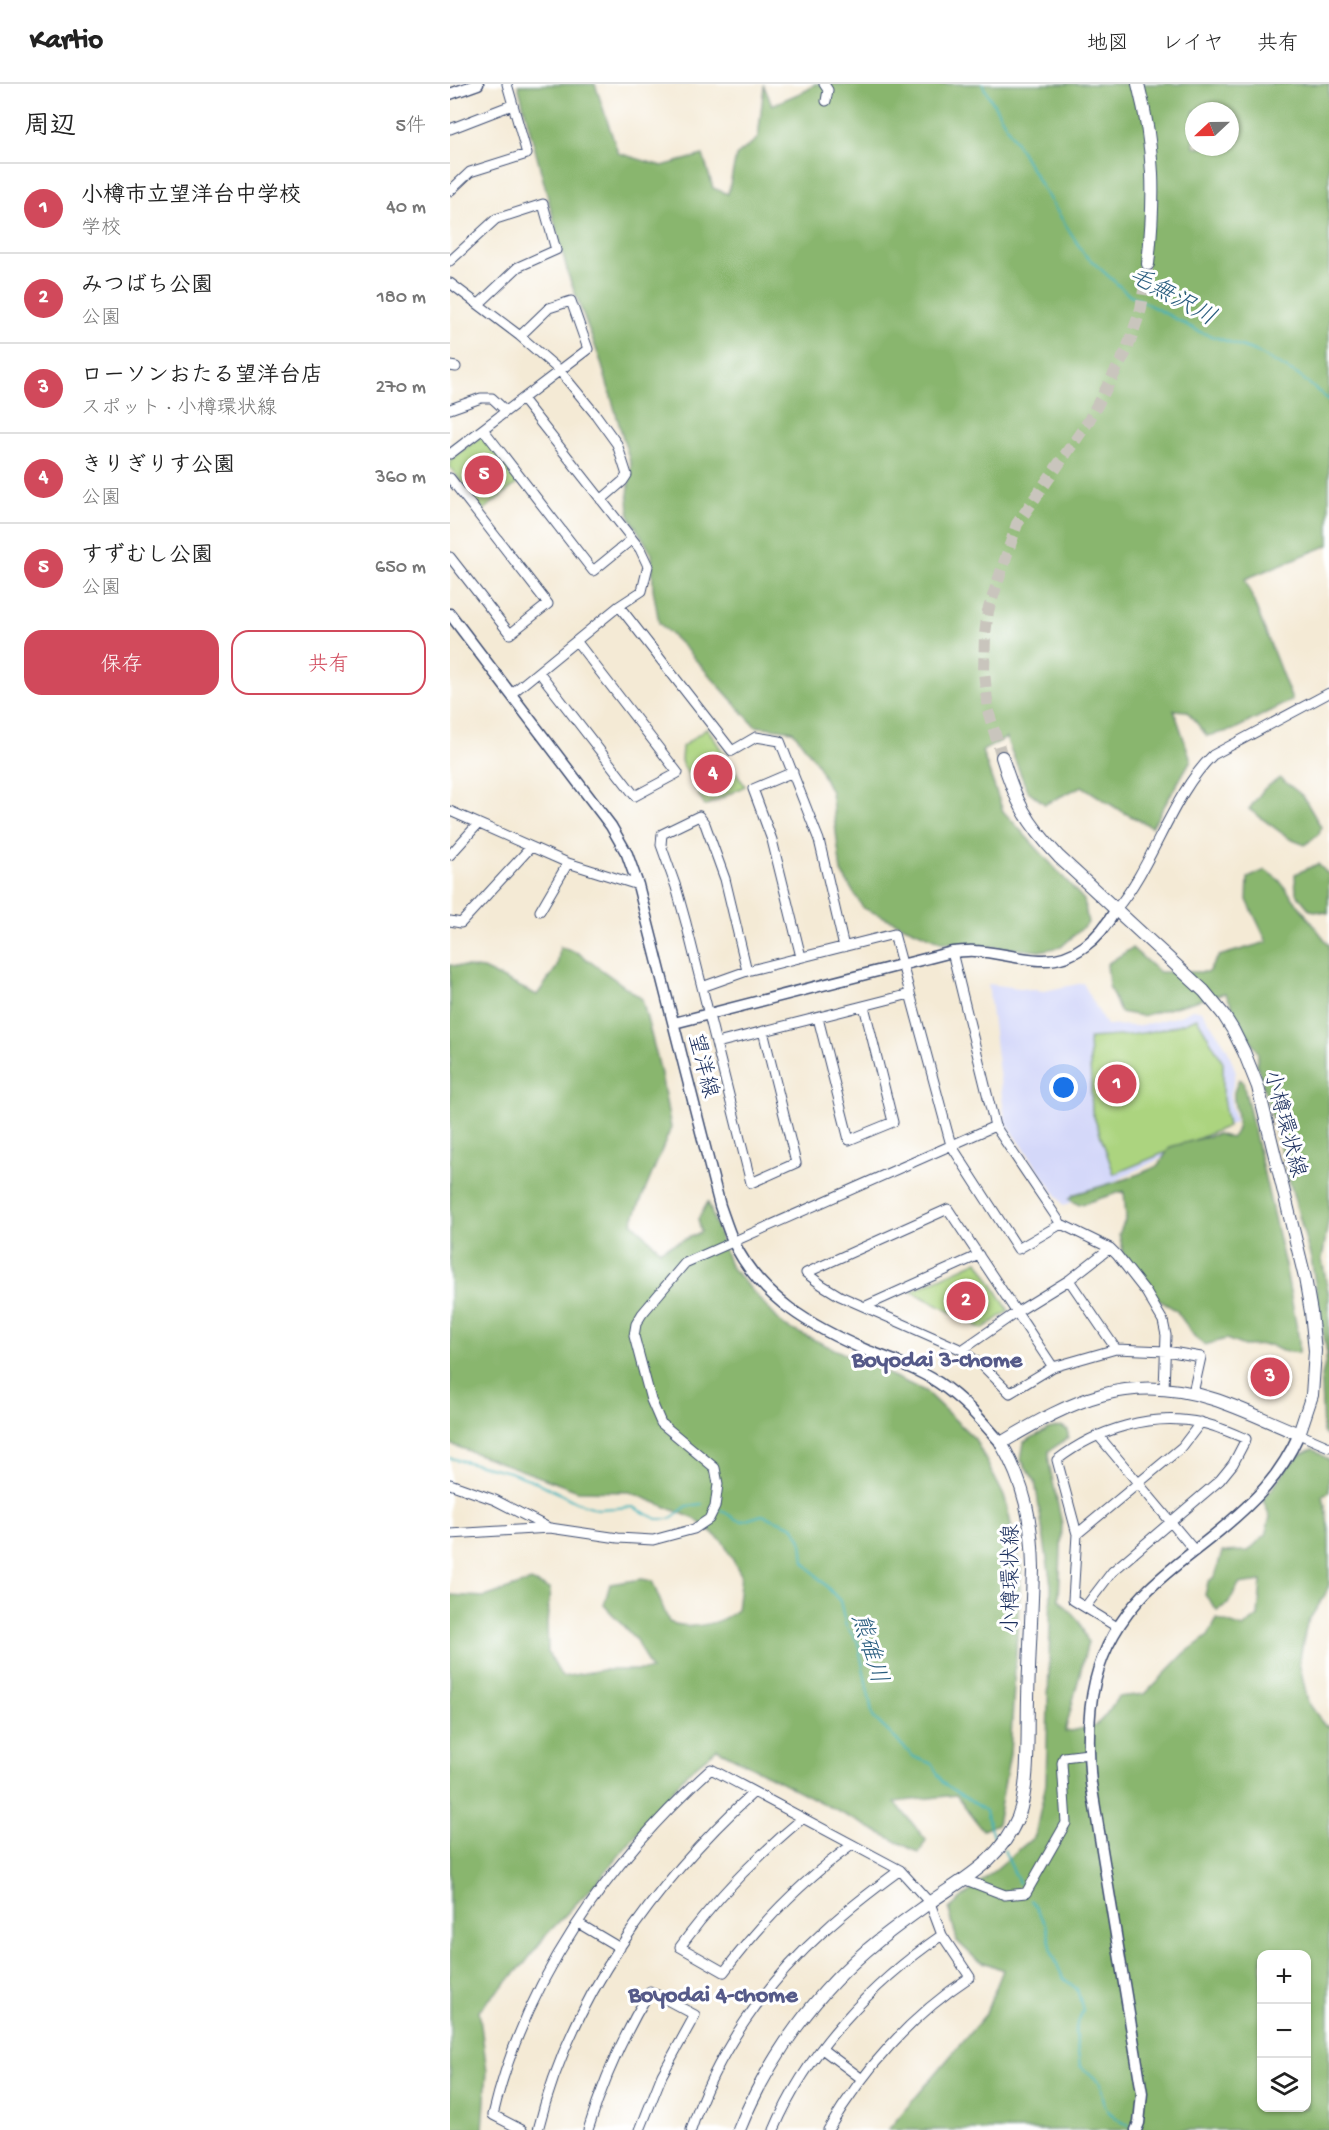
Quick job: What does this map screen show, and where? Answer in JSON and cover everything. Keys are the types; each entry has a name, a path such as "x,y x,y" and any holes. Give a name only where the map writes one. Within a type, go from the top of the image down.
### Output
{"main road":[{"path":"1138,84 1146,113 1152,157 1154,207 1148,264"},
{"name":"小樽環状線","path":"1002,757 1009,782 1037,833 1059,857 1204,991 1223,1014 1244,1052 1258,1087 1305,1278 1314,1333 1314,1375 1311,1395 1299,1434"},
{"path":"1001,1443 1076,1402 1125,1390 1164,1389 1193,1393 1225,1403 1299,1434"},
{"name":"小樽環状線","path":"739,2130 767,2074 809,2011 877,1942 966,1880 994,1856 1018,1815 1023,1796 1026,1744 1033,1579 1032,1541 1029,1513 1021,1484 1001,1443"}],"street":[{"path":"450,94 478,84"},
{"path":"450,191 470,172 527,154 507,84"},
{"path":"824,84 828,90 826,101"},
{"path":"450,129 512,105"},
{"path":"450,261 496,219 543,204 556,250 518,267 479,304"},
{"path":"450,283 520,336 559,370 596,415 616,444 627,475 601,500"},
{"path":"450,454 588,349 571,301 549,308 520,336"},
{"path":"450,409 481,398 492,398 506,411"},
{"path":"511,694 619,606 642,591 648,566 640,549 522,399"},
{"path":"483,429 593,571 631,540"},
{"path":"450,478 548,604 510,634 450,557"},
{"path":"619,606 732,751 756,737 780,741 819,840 844,947"},
{"name":"望洋線","path":"450,614 611,826 627,854 638,885 675,1023 720,1206 733,1241 751,1270 790,1310 827,1333 908,1367 937,1382 966,1403 1001,1443"},
{"path":"539,672 635,796 678,772 577,642"},
{"path":"675,1023 952,952 976,951 1041,960 1070,956 1094,939 1107,925 1201,767 1213,755 1329,693"},
{"path":"794,772 753,789 772,840 801,957"},
{"path":"450,811 568,863 638,885"},
{"path":"747,971 724,879 705,824 699,816 662,834 661,845 676,887 751,1182 796,1163 763,1031"},
{"path":"450,855 478,824"},
{"path":"450,921 461,923 530,848"},
{"path":"540,911 568,863"},
{"path":"702,987 747,971 894,934 951,1145 1018,1249 1061,1224"},
{"path":"952,952 995,1126 1061,1224 1110,1248 1156,1308 1166,1335 1164,1389"},
{"path":"717,1043 910,994"},
{"path":"818,1018 849,1140 893,1122 864,1006"},
{"path":"450,1534 549,1528 618,1538 653,1540 694,1529 709,1519 715,1507 718,1484 714,1468 662,1423 651,1400 634,1335 636,1324 642,1314 685,1263 995,1126"},
{"path":"1053,1367 948,1209 806,1273 822,1286 840,1296 962,1350 986,1368 1010,1394 1053,1367 1116,1349 1166,1351 1201,1357 1193,1393"},
{"path":"962,1350 1069,1280 1110,1248"},
{"path":"866,1306 979,1255"},
{"path":"1069,1280 1116,1349"},
{"path":"1086,1606 1112,1572 1220,1480 1233,1464 1246,1439 1201,1422 1172,1419 1144,1422 1098,1435 1057,1460 1077,1534 1073,1600 1117,1627"},
{"path":"1077,1534 1182,1447 1201,1422"},
{"path":"1136,2130 1139,2123 1142,2094 1106,1879 1088,1754 1090,1700 1103,1654 1117,1627 1145,1593 1245,1509 1263,1491 1278,1473 1299,1434 1329,1448"},
{"path":"1098,1435 1195,1551"},
{"path":"450,1484 495,1500 549,1528"},
{"path":"966,1880 1005,1895 1026,1893 1066,1823 1062,1763 1064,1757 1088,1754"},
{"path":"522,2130 493,2115 508,2060 530,2006 557,1956 604,1886 636,1845 675,1802 711,1769 900,1870 930,1903 942,1935 970,1977 911,2025 862,2079 828,2130"},
{"path":"538,2130 552,2082 566,2046 587,2003 620,1948 680,1868 754,1792"},
{"path":"803,1818 736,1879 680,1947 724,1972 786,1900 820,1869 852,1845"},
{"path":"691,2130 704,2097 728,2049 772,1985 823,1931 900,1870"},
{"path":"578,1923 620,1948"},
{"path":"774,2130 801,2079 846,2020 907,1961 942,1935"},
{"path":"588,2130 595,2105 616,2053 650,1991 695,2015 662,2075 640,2130"},
{"path":"822,2049 862,2079"}],"shaded area":[{"path":"1083,983 1106,1025 1138,1026 1180,1016 1192,1009 1202,1011 1227,1048 1236,1072 1230,1097 1235,1122 1064,1206 1005,1121 988,984 1044,991"}],"green space":[{"path":"595,84 618,153 662,166 703,155 713,188 728,194 736,156 758,138 764,86 772,105 807,90 815,84 1329,84 1329,545 1245,579 1292,700 1233,730 1207,736 1187,711 1174,710 1191,760 1152,827 1121,811 1082,786 1045,804 1027,790 1006,738 982,751 1003,811 1084,900 1088,923 1061,947 1039,951 941,942 863,908 841,872 831,792 816,762 793,731 755,726 685,648 659,623 653,589 652,554 629,516 628,495 631,465 600,359 569,277 518,85"},
{"path":"483,435 519,482 483,510 450,467 450,460"},
{"path":"707,728 745,786 705,806 681,761 682,747"},
{"path":"1280,778 1303,796 1321,827 1319,834 1305,845 1290,839 1249,809 1264,789"},
{"path":"1318,864 1329,875 1328,913 1310,910 1296,893 1295,874"},
{"path":"1265,870 1279,880 1329,945 1329,1216 1322,1260 1329,1296 1329,1438 1323,1432 1321,1382 1327,1354 1311,1259 1257,1064 1258,1053 1225,993 1142,1016 1120,1012 1109,986 1107,964 1132,948 1159,972 1208,972 1219,956 1267,942 1247,900 1248,878"},
{"path":"560,947 578,953 642,999 660,1069 671,1128 632,1222 660,1250 701,1232 698,1219 708,1202 730,1266 784,1326 925,1391 975,1439 1005,1498 1021,1568 1010,1754 997,1824 983,1830 956,1795 895,1802 926,1840 919,1853 717,1749 686,1774 598,1881 547,1934 525,1963 479,2010 487,2071 483,2130 450,2130 450,1595 485,1597 531,1581 550,1589 547,1624 548,1653 562,1677 602,1670 651,1670 636,1640 604,1605 610,1584 642,1579 652,1581 669,1622 696,1626 722,1619 737,1610 741,1575 723,1542 695,1519 630,1492 578,1491 450,1444 450,965 483,969 537,995 557,967"},
{"path":"1197,1018 1223,1062 1223,1099 1228,1126 1114,1174 1092,1111 1089,1038 1130,1035 1157,1030"},
{"path":"1239,1079 1243,1082 1286,1270 1299,1340 1299,1353 1282,1351 1270,1345 1244,1346 1226,1339 1205,1345 1194,1336 1176,1310 1157,1299 1124,1255 1119,1234 1126,1218 1124,1191 1079,1205 1069,1199 1075,1194 1129,1178 1158,1166 1170,1147 1217,1134 1231,1138 1238,1122 1234,1092"},
{"path":"978,1261 1009,1311 982,1329 911,1291"},
{"path":"1061,1426 1068,1430 1068,1438 1049,1451 1049,1463 1062,1524 1059,1599 1079,1621 1088,1642 1065,1732 1097,1724 1118,1697 1145,1694 1185,1653 1208,1636 1217,1619 1243,1628 1258,1616 1261,1581 1239,1584 1228,1604 1217,1610 1205,1595 1208,1582 1215,1576 1222,1552 1248,1551 1265,1535 1270,1517 1263,1500 1291,1464 1313,1449 1329,1460 1329,1492 1323,1495 1329,1530 1329,1585 1307,1623 1299,1662 1308,1702 1325,1726 1329,1726 1329,2130 888,2130 985,2015 1003,1970 976,1959 957,1941 949,1909 1035,1836 1046,1783 1051,1585 1035,1481 1021,1460 1024,1442 1048,1429"}],"waterway":[{"name":"毛無沢川","path":"982,84 1084,254 1127,293 1200,332 1255,351 1298,375 1329,400"},
{"name":"熊碓川","path":"450,1458 510,1472 537,1482 576,1502 598,1509 633,1507 657,1519 670,1519 687,1506 702,1504"},
{"name":"熊碓川","path":"721,1510 737,1520 743,1521 762,1515 794,1527 802,1542 804,1562 840,1601 846,1626 858,1642 873,1717 914,1757 932,1764 943,1783 986,1811 991,1831 998,1841"},
{"name":"熊碓川","path":"1004,1850 1019,1883"},
{"name":"熊碓川","path":"1031,1900 1046,1925 1053,1955 1063,1978 1077,1989 1083,2010 1075,2031 1080,2066 1101,2083 1103,2099 1110,2113 1129,2126"}],"tunnel":[{"path":"1002,757 988,711 984,672 988,611 1017,524 1088,422 1126,352 1141,309 1148,264"}],"place":[{"name":"すずむし公園","path":"484,475"},
{"name":"きりぎりす公園","path":"713,774"},
{"name":"小樽市立望洋台中学校","path":"1117,1084"},
{"name":"みつばち公園","path":"966,1301"},
{"name":"ローソンおたる望洋台店","path":"1270,1377"}],"district":[{"name":"Boyodai 3-chome","path":"937,1358"},
{"name":"Boyodai 4-chome","path":"713,1993"}]}
